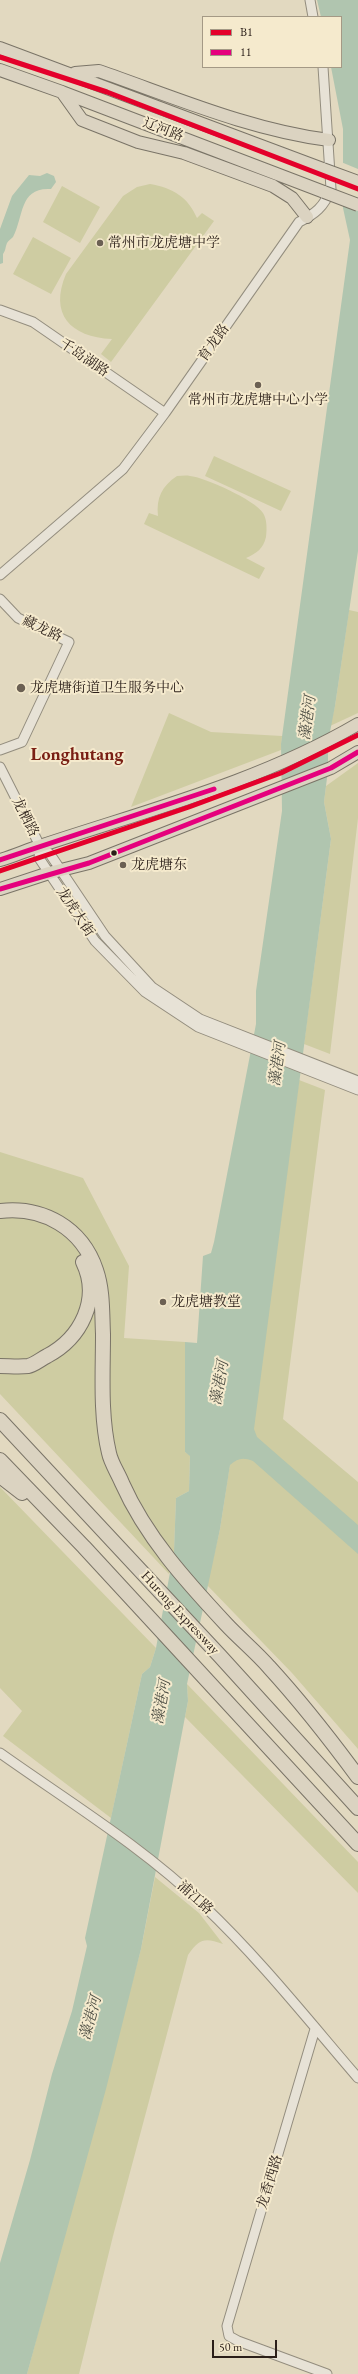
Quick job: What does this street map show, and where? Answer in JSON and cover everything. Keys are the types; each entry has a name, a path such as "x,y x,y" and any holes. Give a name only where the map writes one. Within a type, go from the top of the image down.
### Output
{"highway":[{"path":"0,1211 31,1211 56,1220 80,1240 91,1257 96,1270 102,1304 103,1399 109,1454 132,1505 164,1555 226,1625 268,1666 308,1711 358,1777"},
{"path":"0,1219 39,1222 57,1230 69,1241 80,1256 87,1270 90,1288 87,1314 78,1331 58,1350 29,1366 0,1366"},
{"name":"Hurong Expressway","path":"0,1420 220,1656 358,1808"},
{"name":"Hurong Expressway","path":"0,1460 143,1614"},
{"path":"0,1476 24,1495 143,1614 212,1685 358,1844"}],"main road":[{"name":"辽河路","path":"0,48 71,73 358,182"},
{"name":"辽河路","path":"0,70 358,204"},
{"path":"71,73 99,71 250,124 295,136 329,140"},
{"path":"62,92 82,120 138,142 184,153 273,186 292,198 307,217"},
{"path":"0,860 214,790 277,765 332,740 358,724"},
{"path":"0,889 55,871 89,863 331,768 358,752"}],"street":[{"path":"310,0 313,16"},
{"name":"育龙路","path":"0,575 123,469 165,413 299,222 326,203 331,189 329,140 323,68"},
{"name":"千岛湖路","path":"0,310 32,322 165,413"},
{"name":"藏龙路","path":"0,598 18,618 69,642 22,742 0,750"},
{"name":"龙栖路","path":"0,767 40,846"},
{"name":"龙虎大街","path":"40,846 39,858 55,871 105,936 152,987 200,1019 241,1035 315,1069"},
{"name":"龙虎大街","path":"55,871 95,941 145,992 198,1027 239,1045 315,1069"},
{"path":"315,1069 358,1081"},
{"path":"315,1069 358,1090"},
{"name":"浦江路","path":"0,1753 104,1826 161,1869 204,1905 228,1930 358,2078"},
{"name":"龙香西路","path":"315,2029 227,2326 229,2336 327,2374"}],"shaded area":[{"path":"150,184 166,188 179,195 189,204 197,218 202,213 214,221 111,362 101,354 112,339 85,334 67,321 62,312 60,301 61,288 66,274 123,196 137,187"},
{"path":"62,186 100,207 80,243 43,222"},
{"path":"33,237 71,258 51,294 13,274"},
{"path":"214,456 291,491 281,511 205,476"},
{"path":"177,476 197,477 206,480 240,496 263,513 266,524 265,541 259,550 246,558 265,568 259,579 144,524 149,513 158,516 158,504 161,493 167,484"},
{"path":"349,610 358,612 358,713 330,726 335,706"},
{"path":"169,713 211,732 282,736 281,750 131,807"},
{"path":"358,763 358,818 330,1054 304,1044 331,839 324,802 326,786"},
{"path":"299,1080 325,1090 283,1419 358,1482 358,1749 292,1673 207,1585 220,1529 239,1405 256,1407"},
{"path":"0,1152 83,1178 129,1266 124,1338 185,1342 185,1452 190,1455 189,1491 176,1498 174,1551 169,1574 0,1394"},
{"path":"0,1487 156,1648 150,1667 142,1674 111,1818 3,1736 22,1711 0,1688"},
{"path":"187,1684 358,1862 358,1893 185,1717 188,1701"},
{"path":"155,1877 199,1913 223,1944 207,1940 203,1941 196,1945 188,1955 113,2236 79,2374 27,2374 141,1949"}],"water":[{"name":"藻港河","path":"317,0 358,0 358,551 335,706 328,742 328,770 324,802 331,839 254,1429 257,1437 358,1525 358,1554 253,1461 241,1459 230,1465 220,1529 187,1684 188,1701 141,1949 106,2089 27,2374 0,2374 0,2263 30,2160 52,2074 72,2011 87,1946 85,1938 142,1674 150,1667 156,1648 174,1551 176,1498 189,1491 190,1456 185,1452 185,1342 197,1343 203,1256 211,1253 214,1242 256,1024 256,991 282,811 281,744 350,240 343,208 343,129 331,68 342,68 342,16 321,16"},
{"path":"47,173 54,176 56,182 51,189 33,193 28,198 24,204 13,237 7,243 3,254 3,263 0,264 0,229 12,196 29,175 40,176"}],"pier":[{"path":"341,162 358,169 358,210 341,203"}],"transit line":[{"name":"B1","path":"0,57 107,92 358,189"},
{"name":"B1","path":"0,871 189,807 281,773 358,735"},
{"name":"11","path":"0,889 89,863 331,768 358,752"},
{"name":"11","path":"0,860 214,789"}],"place":[{"name":"常州市龙虎塘中学","path":"100,243"},
{"name":"常州市龙虎塘中心小学","path":"258,385"},
{"name":"龙虎塘街道卫生服务中心","path":"21,688"},
{"name":"龙虎塘东","path":"123,865"},
{"name":"龙虎塘教堂","path":"163,1302"}],"district":[{"name":"Longhutang","path":"77,755"}]}
